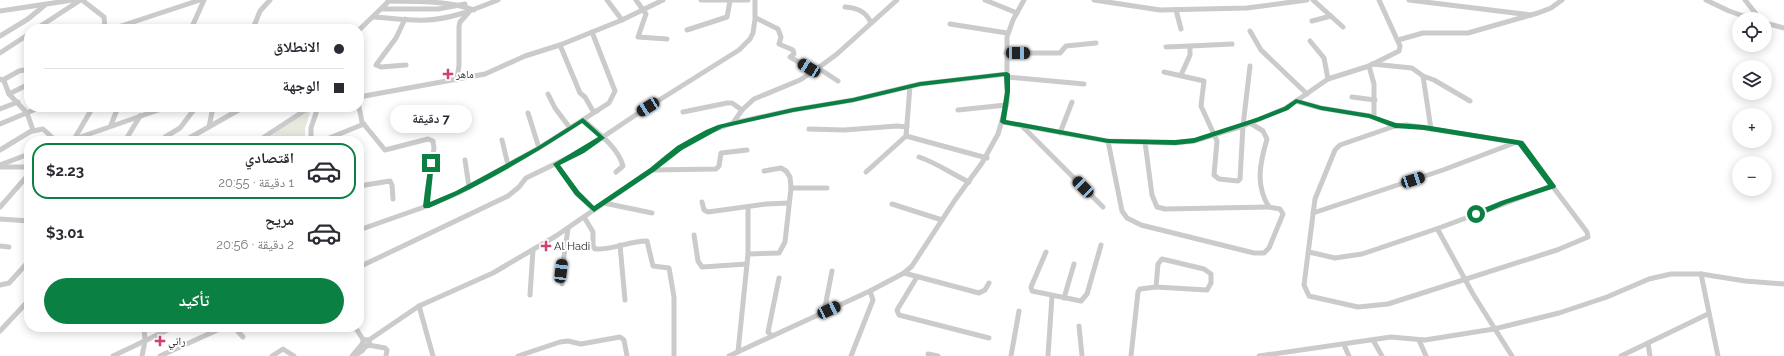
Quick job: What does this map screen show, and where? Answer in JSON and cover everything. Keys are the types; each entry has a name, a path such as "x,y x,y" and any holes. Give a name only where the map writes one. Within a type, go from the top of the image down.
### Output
{"street":[{"path":"0,12 73,0 82,0 104,17 105,24"},
{"path":"43,24 79,0"},
{"path":"127,24 200,0"},
{"path":"193,24 204,0"},
{"path":"255,24 260,11 270,0"},
{"path":"364,26 389,1 450,0 465,4 471,11"},
{"path":"374,17 431,19 471,11 497,0"},
{"path":"607,0 622,20"},
{"path":"636,0 646,14 638,37 660,37 667,39"},
{"path":"364,96 484,74 525,56 622,20 663,0"},
{"path":"701,0 748,0"},
{"path":"364,264 402,245 508,196 519,187 526,178 582,151 738,51 752,33 756,18 755,0"},
{"path":"733,123 742,110 754,99 800,80 816,70 837,54 897,0"},
{"path":"985,0 1017,13"},
{"path":"729,356 870,291 904,273 912,266 942,220 987,158 1003,122 1006,105 1006,41 1008,33 1024,0"},
{"path":"1094,0 1118,2 1160,10 1246,8 1306,0"},
{"path":"1313,0 1343,27"},
{"path":"1003,122 1108,141 1145,142 1184,142 1244,126 1286,108 1328,79 1370,65 1399,51 1400,46 1398,40 1379,0"},
{"path":"1409,0 1518,12 1532,15"},
{"path":"1398,40 1422,33 1463,34 1532,15 1551,8 1562,0"},
{"path":"1706,0 1732,12"},
{"path":"1745,0 1754,12"},
{"path":"687,30 727,17 730,1"},
{"path":"382,9 438,8 465,4"},
{"path":"0,36 28,19 45,5"},
{"path":"845,7 861,10 869,18 871,23"},
{"path":"1176,10 1181,29"},
{"path":"458,80 459,26 460,22 471,11"},
{"path":"1312,21 1331,16"},
{"path":"756,18 778,29 781,37 778,44 793,50 794,54 790,57 838,81"},
{"path":"405,19 396,38 376,66 406,65"},
{"path":"950,24 1008,33"},
{"path":"1772,25 1784,28"},
{"path":"1250,31 1261,50 1307,94"},
{"path":"364,228 427,206 469,187 539,148 609,103 615,91 592,32"},
{"path":"0,53 24,37"},
{"path":"1310,41 1324,58 1328,79"},
{"path":"1006,53 1060,53 1066,46 1096,43"},
{"path":"560,44 580,94 585,97 593,111 597,111"},
{"path":"1166,47 1232,44"},
{"path":"1181,75 1190,55 1190,46"},
{"path":"1370,65 1381,67 1408,66 1420,71 1431,129"},
{"path":"1370,65 1375,100 1374,117"},
{"path":"1164,72 1204,81 1201,106 1218,141 1214,176 1218,179 1238,181 1240,179 1250,66"},
{"path":"24,70 2,80 9,94 24,110"},
{"path":"353,356 362,351 366,343 419,306 488,275 568,229 652,170 667,157 689,142 708,132 733,123 793,110 853,100 910,86 948,80 1007,76 1084,84"},
{"path":"1422,76 1434,80 1470,101"},
{"path":"9,94 24,86"},
{"path":"866,172 906,136 910,86"},
{"path":"548,94 555,108 570,128"},
{"path":"1352,97 1375,100"},
{"path":"1296,101 1321,108 1374,117 1395,126 1431,129 1517,142 1524,147 1587,232 1588,237 1584,240 1557,250 1388,304 1368,307 1352,306 1312,298 1307,294 1304,285 1315,198 1337,148 1395,126"},
{"path":"0,109 18,102"},
{"path":"1060,133 1072,102"},
{"path":"683,112 727,103 732,104 742,110"},
{"path":"958,110 1006,105"},
{"path":"0,124 26,112 33,131"},
{"path":"75,136 90,112"},
{"path":"111,125 116,112"},
{"path":"82,136 152,112"},
{"path":"170,136 180,128 192,112"},
{"path":"209,127 212,112"},
{"path":"193,136 235,112"},
{"path":"266,136 302,112"},
{"path":"310,136 311,128 316,112"},
{"path":"360,112 362,122 385,150 428,139 433,141 434,148 427,193 427,206"},
{"path":"528,113 539,148"},
{"path":"127,136 140,116"},
{"path":"583,120 623,161 622,167 616,172"},
{"path":"1250,123 1263,131 1267,139 1258,179 1262,193 1269,207"},
{"path":"340,136 364,124"},
{"path":"809,129 822,131 882,128 899,125 907,128"},
{"path":"1022,126 1103,207"},
{"path":"24,136 33,131 43,129 51,136"},
{"path":"0,150 24,136"},
{"path":"906,136 987,158"},
{"path":"502,140 508,165"},
{"path":"1108,141 1122,211 1127,218 1141,225 1254,253 1264,253 1269,248 1283,214 1280,209 1269,207 1172,209 1157,207 1154,202 1145,142"},
{"path":"1313,213 1443,170 1502,149 1517,142"},
{"path":"652,170 716,169 719,166 721,153 747,150"},
{"path":"0,166 24,156"},
{"path":"919,157 934,162 949,173 969,182"},
{"path":"465,160 469,187"},
{"path":"556,164 577,193 594,210"},
{"path":"0,166 24,167"},
{"path":"748,254 778,254 782,252 785,242 791,188 790,177 784,169 764,171"},
{"path":"0,207 24,180"},
{"path":"364,185 390,181 394,199"},
{"path":"1309,252 1331,258 1351,257 1438,230 1503,202 1552,186"},
{"path":"791,188 827,188"},
{"path":"702,202 704,210 708,212 781,202 789,203"},
{"path":"604,203 652,213"},
{"path":"892,204 942,220"},
{"path":"738,352 748,254 748,206"},
{"path":"584,218 593,232 593,246 595,249 600,250 639,241 648,242 653,266 666,267 670,270 674,297 674,356"},
{"path":"0,219 24,221"},
{"path":"562,284 561,271 565,256 568,229"},
{"path":"1438,230 1494,330 1512,356"},
{"path":"694,235 698,261 702,267 746,264"},
{"path":"620,245 625,300"},
{"path":"1046,252 1031,289 1033,292 1082,301 1085,298 1101,245"},
{"path":"0,246 9,247"},
{"path":"530,295 533,250"},
{"path":"1132,356 1132,340 1139,290 1142,288 1156,287 1207,290 1210,288 1211,274 1204,269 1162,259 1158,264 1156,287"},
{"path":"1064,298 1074,264"},
{"path":"0,285 9,283 24,266"},
{"path":"824,312 832,271"},
{"path":"904,273 979,293 985,290 989,283"},
{"path":"1259,356 1344,345 1390,337 1419,340 1494,330 1559,313 1606,297 1649,279 1671,274 1701,274 1745,281 1784,284"},
{"path":"1701,274 1708,314 1718,356"},
{"path":"917,277 897,310 899,315 989,338"},
{"path":"772,336 768,332 779,278"},
{"path":"851,356 873,300 870,291"},
{"path":"1048,356 1052,296"},
{"path":"0,331 24,305"},
{"path":"419,306 433,356"},
{"path":"1011,356 1019,311"},
{"path":"1621,356 1708,314"},
{"path":"1079,326 1082,356"},
{"path":"142,356 145,341 144,332"},
{"path":"113,356 164,332"},
{"path":"160,356 213,332"},
{"path":"238,332 243,337"},
{"path":"358,332 366,343 386,348 386,356"},
{"path":"518,356 560,342 568,341 581,344 620,337 624,340 627,356"},
{"path":"1373,340 1382,356"},
{"path":"1419,340 1426,356"},
{"path":"1648,343 1650,356"},
{"path":"1344,345 1349,356"},
{"path":"272,356 283,349 294,356"},
{"path":"928,354 938,356"}],"shaded area":[{"path":"310,112 305,129 305,136 271,136 302,113"}],"place":[{"name":"ماهر","path":"448,74"},
{"name":"Al Hadi","path":"546,246"},
{"name":"راني","path":"160,341"}],"route":[{"path":"431,163 426,201 427,206 458,193 539,148 583,120 602,138 582,151 556,164 577,193 594,210 652,170 679,148 720,126 793,110 853,100 920,84 1007,74 1008,92 1003,122 1108,141 1175,143 1194,141 1244,126 1286,108 1296,101 1321,108 1378,118 1395,126 1424,128 1510,140 1520,143 1552,186 1503,202 1476,214"}]}
